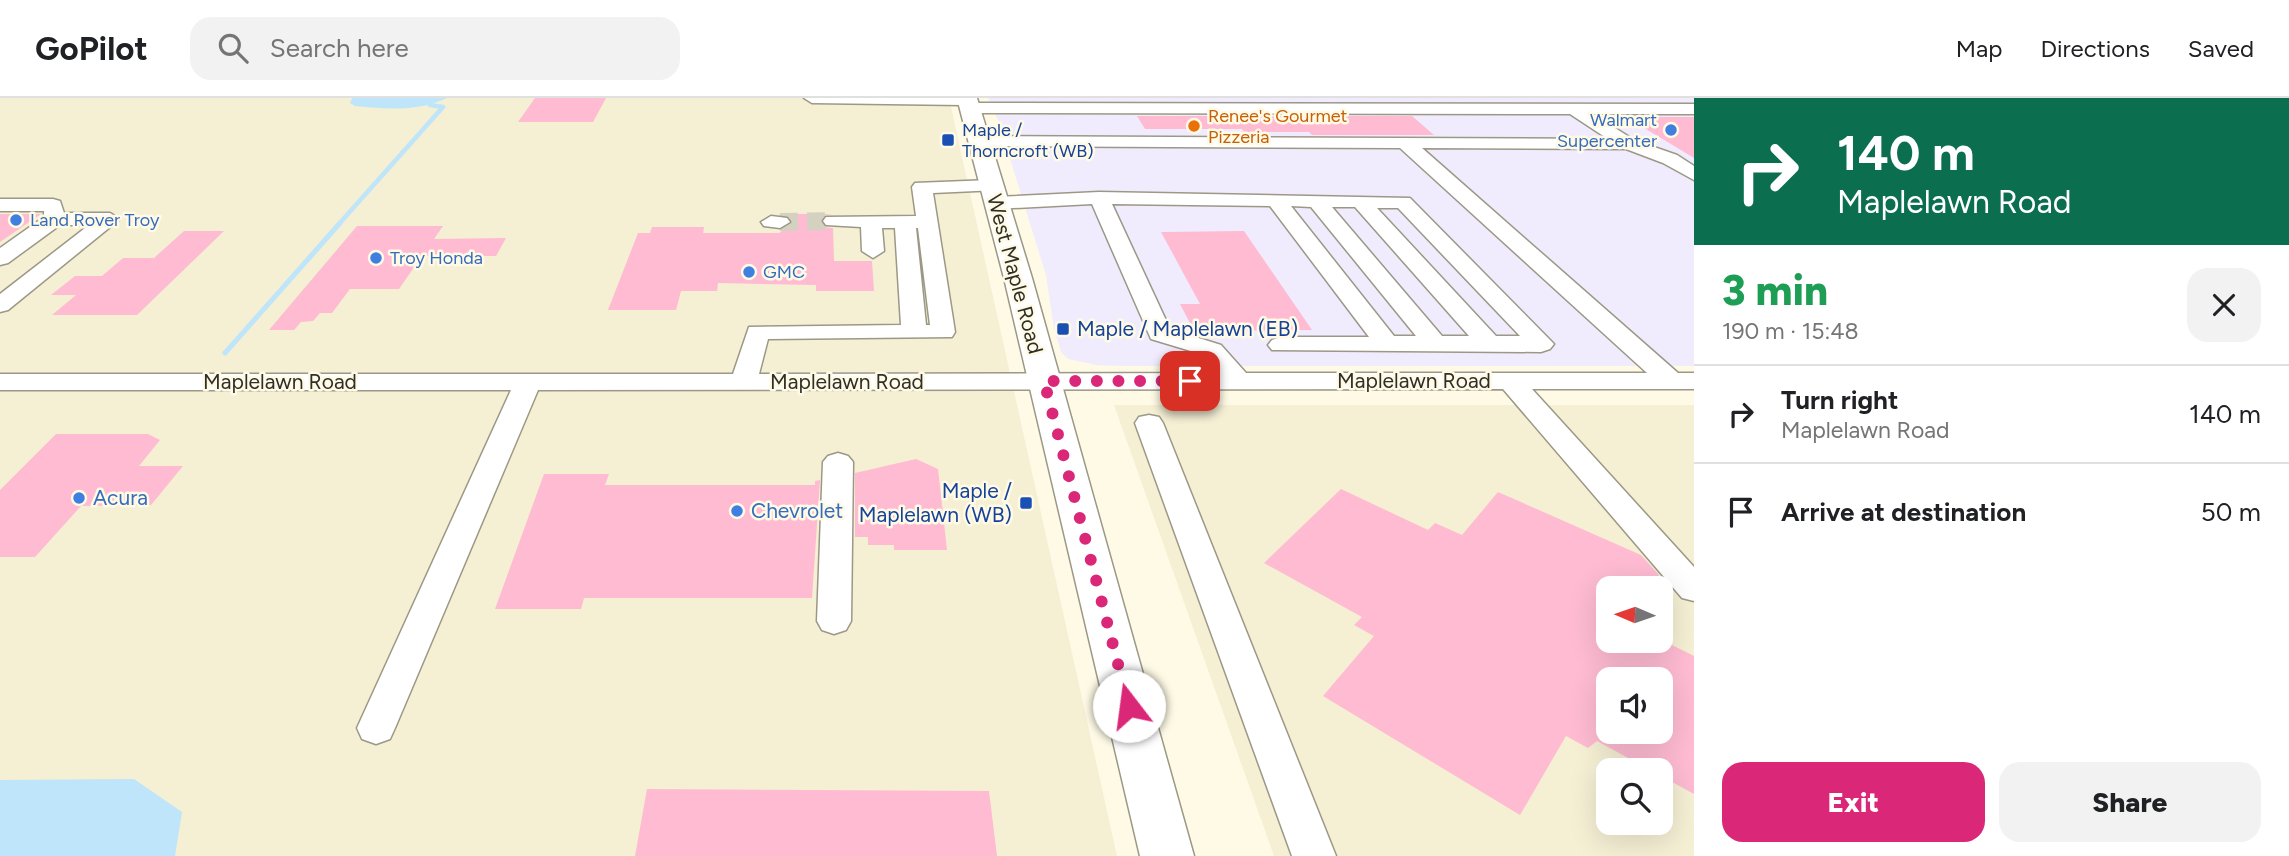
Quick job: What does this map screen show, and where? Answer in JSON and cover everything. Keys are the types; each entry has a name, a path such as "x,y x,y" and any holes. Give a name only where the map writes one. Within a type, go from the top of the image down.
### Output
{"main road":[{"name":"West Maple Road","path":"968,102 1044,381 1167,856"}],"street":[{"path":"812,98 1424,109 1694,109"},
{"path":"1424,109 1462,138 1628,144"},
{"path":"1574,109 1628,144 1670,159 1694,174"},
{"path":"978,141 1406,144 1462,138 1612,133"},
{"path":"1406,144 1683,381"},
{"path":"744,382 758,332 943,332 916,222 922,187 994,195 1403,202 1579,382"},
{"path":"1099,198 1160,334 1175,341 1205,346 1221,353 1238,381"},
{"path":"1276,200 1387,344"},
{"path":"1316,200 1435,344"},
{"path":"1360,201 1489,344"},
{"path":"0,205 53,205 55,219"},
{"path":"0,258 55,219 110,219 0,305"},
{"path":"833,221 916,222"},
{"path":"871,221 873,251"},
{"path":"1281,345 1541,344"},
{"name":"Maplelawn Road","path":"0,382 1683,381"},
{"path":"376,728 528,382"},
{"path":"1511,382 1694,589"},
{"path":"1149,423 1314,856"},
{"path":"834,621 838,462"}],"shaded area":[{"path":"0,98 949,98 1117,856 0,856"},
{"path":"988,98 1694,98 1694,366 1116,366 1068,359 1061,352 1054,329 1046,275 998,120"},
{"path":"1114,405 1694,405 1694,856 1274,856"}],"water":[{"path":"352,98 447,98 424,106 390,108 355,106 350,103"},
{"path":"134,779 182,812 175,856 0,856 0,780"}],"building":[{"path":"535,98 606,98 593,122 518,122"},
{"path":"1137,116 1412,116 1434,135 1312,135 1309,132 1244,132 1242,129 1145,129"},
{"name":"Walmart Supercenter","path":"1626,117 1694,117 1694,158"},
{"name":"Land Rover Troy","path":"0,214 41,214 0,242"},
{"name":"GMC","path":"781,214 833,214 824,215 820,221 824,227 833,228 834,261 872,261 874,291 816,291 816,285 718,283 717,291 681,291 676,310 608,310 638,233 650,233 652,227 704,227 703,233 779,233 793,223 789,216"},
{"name":"Troy Honda","path":"357,226 443,226 434,239 506,238 496,256 422,256 399,289 350,289 332,313 320,313 313,321 301,322 294,330 269,330"},
{"path":"184,231 224,231 137,315 52,315 76,295 51,295 75,276 102,276 123,258 154,258"},
{"path":"1244,231 1312,330 1194,331 1180,304 1200,304 1161,232"},
{"name":"Acura","path":"56,434 148,434 160,440 139,466 183,466 151,505 81,506 35,557 0,557 0,490"},
{"path":"916,459 938,469 947,550 894,550 894,545 868,545 868,537 855,537 855,473"},
{"name":"Chevrolet","path":"544,474 609,474 605,485 815,485 815,481 820,480 812,598 584,598 581,609 495,609"},
{"path":"1341,489 1428,530 1435,523 1462,535 1498,492 1641,555 1658,576 1596,576 1596,653 1673,653 1673,646 1694,656 1694,794 1673,783 1673,758 1628,758 1602,744 1673,744 1673,667 1596,667 1596,742 1588,748 1566,736 1520,815 1323,696 1374,636 1354,625 1362,617 1264,563"},
{"path":"647,789 989,791 997,856 635,856"}],"waterway":[{"path":"338,225 443,107 430,105"},
{"path":"225,353 340,223"}],"tunnel":[{"path":"780,222 833,221"}],"place":[{"name":"Renee's Gourmet Pizzeria","path":"1194,126"},
{"name":"Walmart Supercenter","path":"1671,130"},
{"name":"Maple / Thorncroft (WB)","path":"948,140"},
{"name":"Land Rover Troy","path":"16,220"},
{"name":"Troy Honda","path":"376,258"},
{"name":"GMC","path":"749,272"},
{"name":"Maple / Maplelawn (EB)","path":"1063,329"},
{"name":"Acura","path":"79,498"},
{"name":"Maple / Maplelawn (WB)","path":"1026,503"},
{"name":"Chevrolet","path":"737,511"}],"route":[{"path":"1129,706 1044,381 1190,381"}]}
